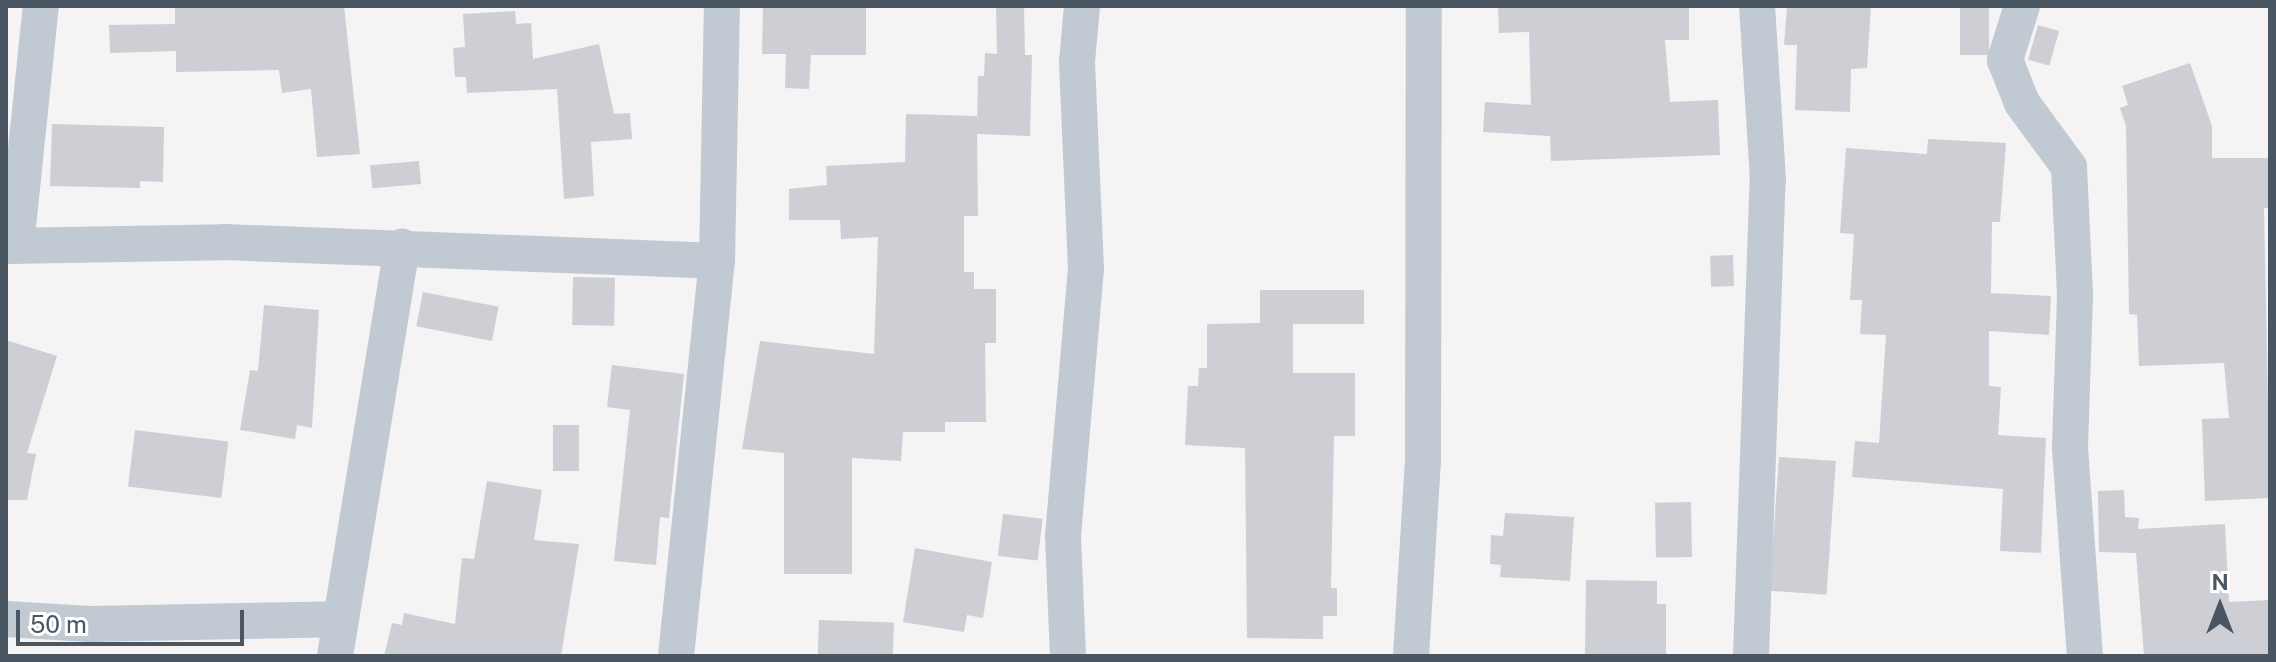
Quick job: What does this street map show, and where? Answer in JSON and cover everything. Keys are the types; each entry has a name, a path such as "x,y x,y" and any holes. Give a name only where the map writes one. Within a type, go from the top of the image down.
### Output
{"street":[{"path":"41,6 11,246 402,246 717,261"},
{"path":"676,656 717,261 722,6"},
{"path":"1068,656 1063,536 1086,269 1077,62 1082,6"},
{"path":"1411,656 1423,461 1424,6"},
{"path":"1751,656 1768,195 1757,6"},
{"path":"2022,6 2005,60 2022,103 2069,167 2075,296 2070,448 2085,656"},
{"path":"335,656 402,246"},
{"path":"6,619 90,624 340,619"}],"building":[{"path":"175,6 344,6 360,154 317,157 311,89 282,93 279,70 176,72 176,51 110,53 109,25 175,24"},
{"path":"763,6 866,6 866,55 811,55 809,89 785,88 786,54 762,54"},
{"path":"996,6 1024,6 1025,55 1032,55 1030,136 977,134 978,216 964,216 964,272 974,272 974,289 996,289 996,343 985,343 986,422 945,422 945,432 903,432 901,461 852,458 852,574 784,574 784,453 742,449 760,341 874,354 878,237 841,239 840,220 789,220 789,189 827,185 826,166 905,162 906,114 977,116 977,130 978,76 984,76 985,53 997,54"},
{"path":"1498,6 1689,6 1689,40 1665,40 1670,102 1718,100 1720,155 1551,161 1550,136 1483,132 1485,102 1531,105 1529,32 1499,33"},
{"path":"1787,6 1871,6 1867,68 1851,69 1850,112 1795,110 1797,45 1784,45"},
{"path":"1960,6 1989,6 1989,55 1960,55"},
{"path":"515,11 516,24 531,23 533,59 599,44 614,114 630,113 632,139 591,142 594,196 564,199 557,89 467,93 466,77 455,77 453,48 465,47 463,14"},
{"path":"2038,25 2059,31 2049,66 2028,60"},
{"path":"2190,63 2212,126 2212,158 2270,158 2270,208 2264,208 2270,498 2205,501 2202,419 2229,418 2224,363 2139,366 2137,315 2129,314 2126,126 2120,108 2128,105 2122,86"},
{"path":"52,124 164,127 163,182 140,181 140,188 50,186"},
{"path":"1928,139 2006,143 2000,222 1992,222 1991,293 2051,296 2049,335 1989,331 1989,386 2001,387 1998,435 2046,438 2041,553 2000,551 2003,489 1852,477 1855,441 1879,443 1886,335 1860,334 1862,300 1850,300 1854,234 1840,233 1846,148 1927,154"},
{"path":"419,161 421,184 372,188 370,165"},
{"path":"1733,255 1734,286 1711,287 1710,256"},
{"path":"573,277 615,278 614,326 572,325"},
{"path":"1260,290 1364,290 1364,324 1293,324 1293,373 1355,373 1355,436 1334,436 1331,588 1337,588 1337,616 1323,616 1323,639 1247,638 1245,448 1185,445 1188,386 1198,386 1199,368 1207,368 1207,324 1260,323"},
{"path":"423,292 499,307 492,341 416,326"},
{"path":"264,305 319,310 312,428 297,425 295,439 240,430 250,370 258,371"},
{"path":"6,340 57,356 27,453 36,454 27,500 6,500"},
{"path":"612,365 684,374 669,518 660,517 656,565 614,561 630,410 607,407"},
{"path":"553,425 579,425 579,471 553,471"},
{"path":"135,430 228,441 221,498 128,487"},
{"path":"1779,457 1836,461 1827,595 1770,591"},
{"path":"487,481 542,490 534,540 579,544 561,656 384,656 392,623 402,625 404,613 455,624 462,558 474,559"},
{"path":"2124,490 2125,517 2139,518 2138,529 2225,524 2229,602 2270,600 2270,656 2144,656 2136,553 2099,552 2098,491"},
{"path":"1691,502 1692,557 1656,558 1655,503"},
{"path":"1505,513 1574,517 1570,581 1500,577 1501,565 1490,564 1491,535 1503,536"},
{"path":"1003,514 1043,519 1038,561 998,556"},
{"path":"915,548 992,562 983,618 967,615 964,632 903,622"},
{"path":"1586,580 1657,581 1657,604 1666,604 1666,656 1585,656"},
{"path":"819,620 894,623 893,656 818,656"}]}
